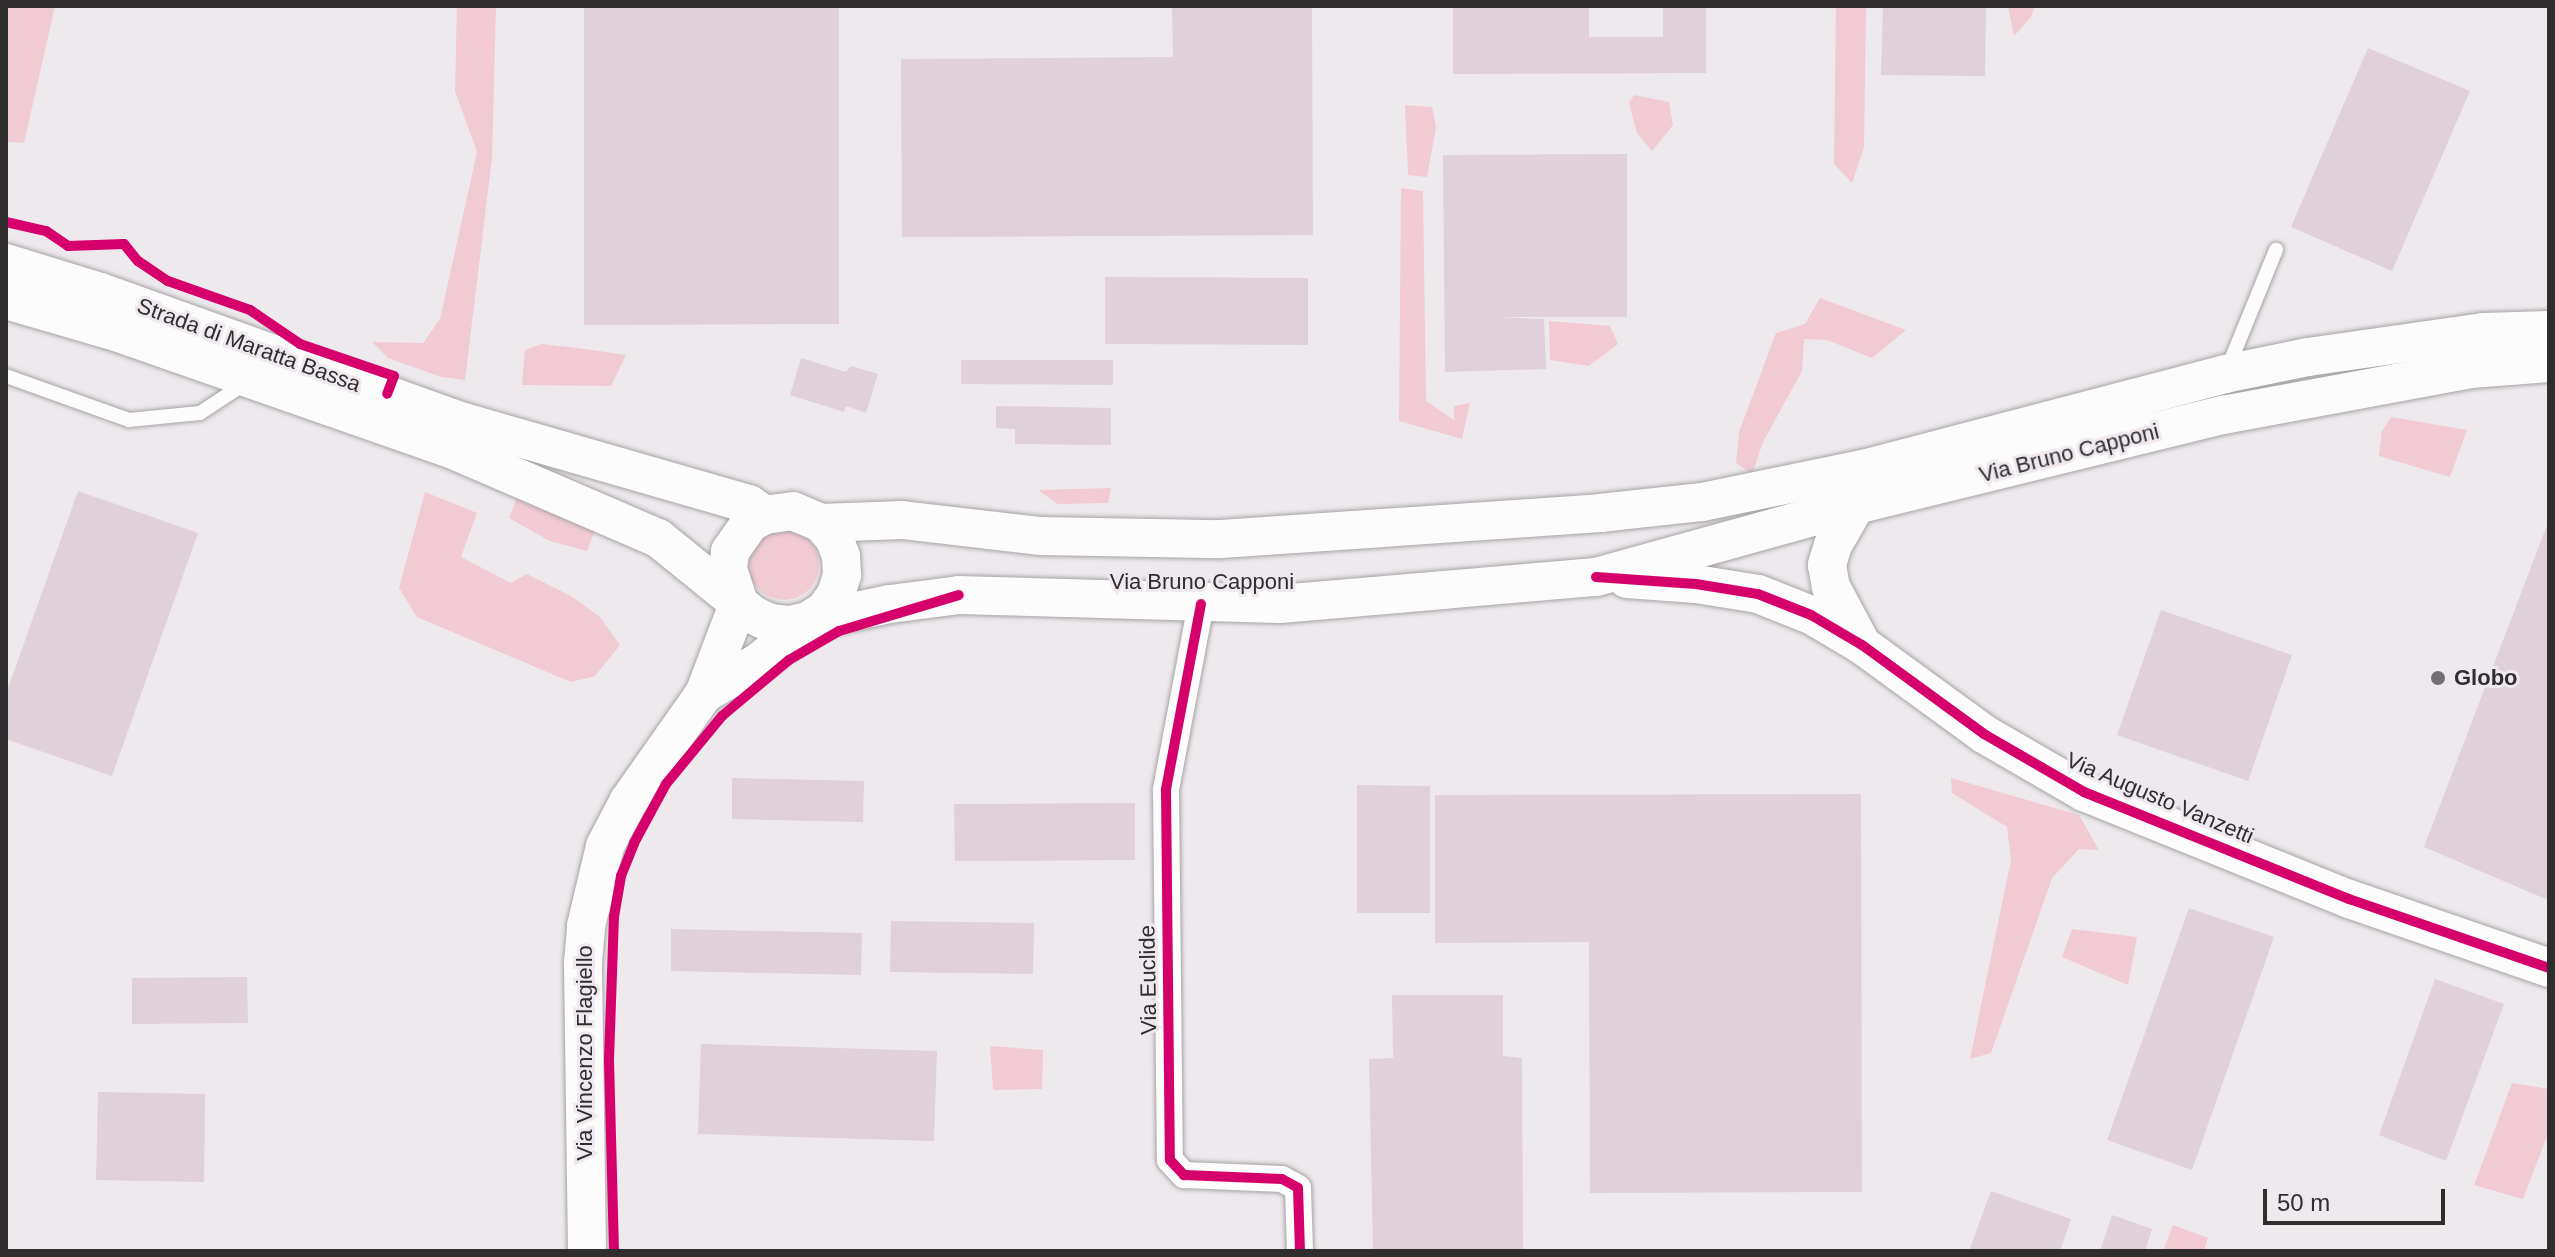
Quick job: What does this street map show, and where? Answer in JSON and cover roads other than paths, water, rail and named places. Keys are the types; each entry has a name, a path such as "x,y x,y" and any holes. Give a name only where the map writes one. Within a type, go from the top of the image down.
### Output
{"main road":[{"name":"Strada di Maratta Bassa","path":"6,263 100,292 464,422 749,504 765,515"},
{"name":"Strada di Maratta Bassa","path":"6,300 119,333 458,452 658,538 739,602"},
{"name":"Via Bruno Capponi","path":"821,523 902,520 1041,536 1221,539 1600,513 1702,502 1863,469 2225,374 2308,357 2469,334 2549,330"},
{"name":"Via Bruno Capponi","path":"808,621 959,595 1280,604 1596,577 1856,505 2223,415 2471,369 2549,363"},
{"name":"Via Augusto Vanzetti","path":"1856,505 1833,545 1827,565 1831,587 1862,645"},
{"path":"793,511 821,523 834,538 841,556 842,575 836,594 825,610 808,621 790,625 770,623 753,615 739,602 728,569 730,552 750,523 765,515 793,511"},
{"path":"1596,577 1617,543 1613,526 1600,513"},
{"name":"Via Augusto Vanzetti","path":"1596,577 1696,584 1758,594 1811,615 1862,645 1984,734 2084,792 2349,899 2549,968"},
{"name":"Via Vincenzo Flagiello","path":"587,1251 583,963 586,926 605,846 628,802 704,694 739,602"},
{"name":"Via Vincenzo Flagiello","path":"704,694 760,661 808,621"}],"street":[{"name":"Via Euclide","path":"1201,604 1166,790 1170,1160 1184,1175 1282,1179 1298,1188 1300,1251"}],"lane":[{"path":"2225,374 2276,250"},
{"path":"6,376 129,420 200,413 252,379"}],"place":[{"name":"Globo","path":"2438,678"}]}
